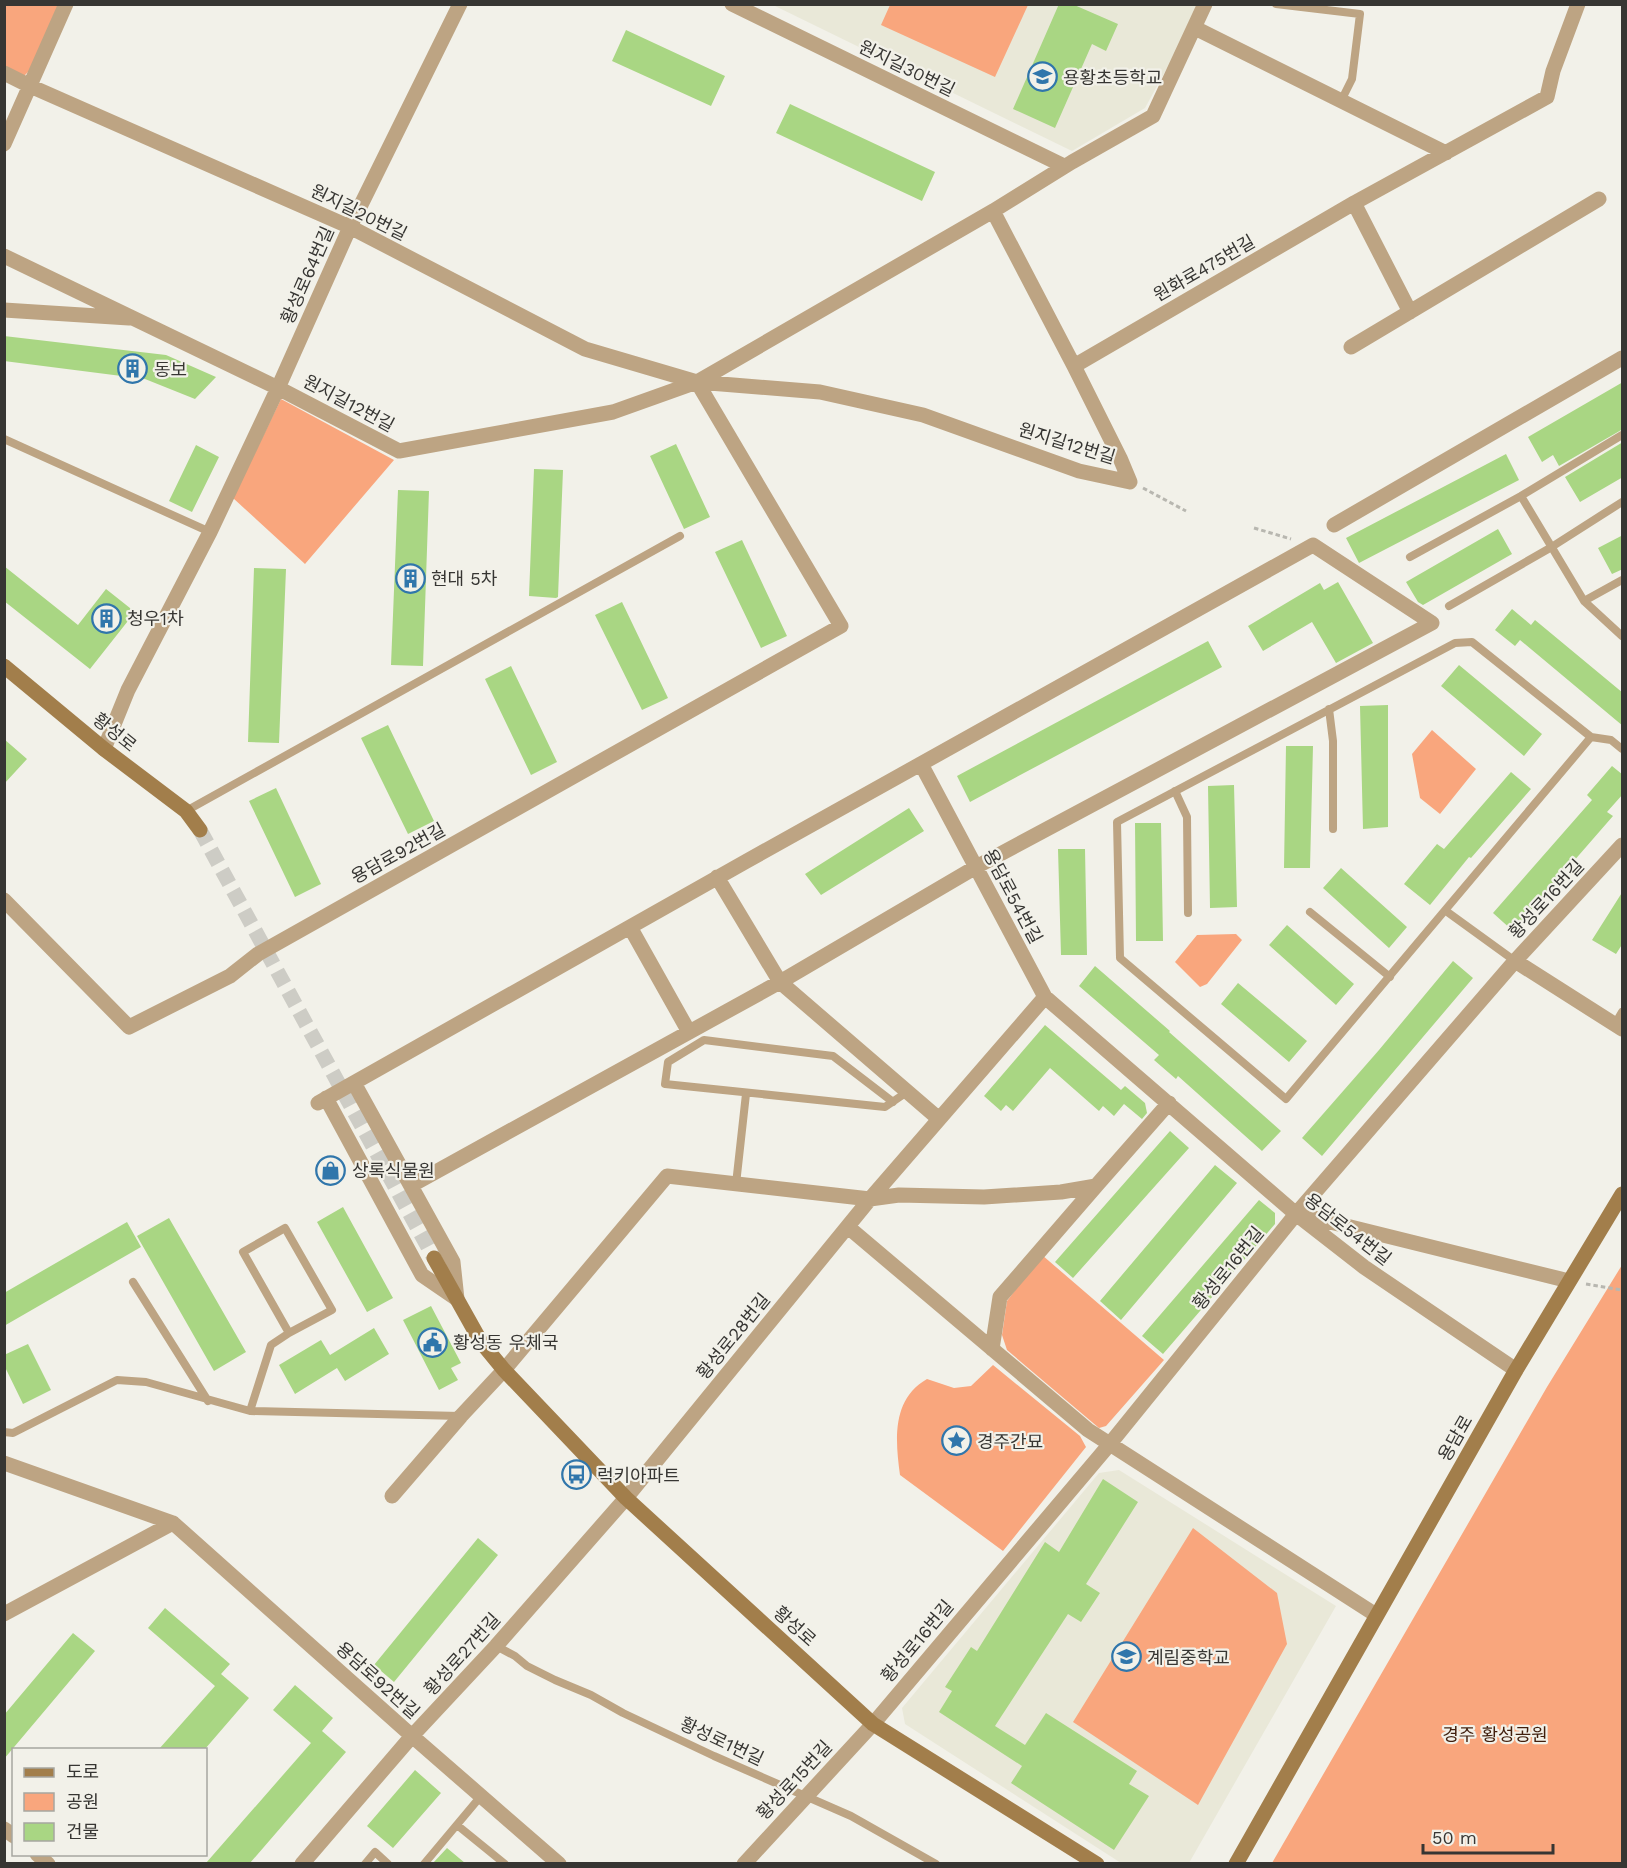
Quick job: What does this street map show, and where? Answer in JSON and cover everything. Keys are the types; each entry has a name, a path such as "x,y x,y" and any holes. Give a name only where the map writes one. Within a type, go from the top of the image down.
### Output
{"street":[{"path":"4,144 66,4"},
{"name":"황성로64번길","path":"104,749 128,690 210,532 350,227 460,4"},
{"name":"원지길30번길","path":"732,4 1064,166"},
{"name":"원지길12번길","path":"4,256 278,388 399,451 613,412 697,382 1153,116 1205,4"},
{"name":"원화로475번길","path":"1074,366 1354,203 1547,97 1553,71 1578,4"},
{"path":"1194,28 1446,153"},
{"name":"원지길20번길","path":"4,73 350,227 585,349 697,382"},
{"path":"1351,347 1599,199"},
{"path":"1354,203 1410,312"},
{"name":"원지길12번길","path":"993,211 1074,366 1130,482"},
{"path":"4,310 138,319"},
{"path":"1334,525 1623,357"},
{"name":"원지길12번길","path":"697,382 820,393 923,415 1079,471 1130,482"},
{"name":"용담로92번길","path":"4,900 129,1027 230,976 258,954 841,626 697,382"},
{"path":"412,1185 780,982 976,867 1432,623 1312,545 322,1100 422,1275 457,1299"},
{"name":"황성로","path":"4,666 104,749 186,811 200,830"},
{"name":"용담로54번길","path":"921,764 1045,997 1296,1214 1364,1267 1516,1370"},
{"name":"황성로16번길","path":"873,1724 1108,1445 1296,1214 1515,961 1623,845"},
{"path":"717,877 780,982 939,1119"},
{"path":"630,927 689,1032"},
{"path":"1515,961 1620,1022"},
{"name":"황성로28번길","path":"626,1498 870,1200 1045,997"},
{"path":"354,1083 453,1262 457,1299"},
{"path":"992,1349 1000,1297 1169,1103"},
{"path":"392,1496 504,1370 668,1176 870,1200 899,1195 984,1197 1061,1192 1096,1186"},
{"name":"용담로","path":"1236,1863 1516,1370 1623,1194"},
{"path":"1296,1214 1569,1281"},
{"path":"848,1227 1108,1445 1376,1615"},
{"name":"황성로","path":"434,1258 480,1342 504,1370 626,1498 873,1724 1097,1863"},
{"name":"용담로92번길","path":"4,1463 173,1523 412,1736 559,1863"},
{"name":"황성로27번길","path":"302,1863 412,1736 496,1646 626,1498"},
{"path":"4,1614 173,1523"},
{"name":"황성로15번길","path":"744,1863 873,1724"}],"lane":[{"path":"1276,4 1360,14 1352,79 1341,101"},
{"path":"1410,557 1521,496 1623,435"},
{"path":"4,439 210,532"},
{"path":"1521,496 1550,548 1584,601 1623,636"},
{"path":"1449,606 1550,548 1623,502"},
{"path":"186,811 680,536"},
{"path":"1584,601 1623,580"},
{"path":"1591,737 1286,1099 1120,958 1117,822 1455,643 1472,642 1591,737 1611,740 1623,749"},
{"path":"1329,709 1333,741 1333,829"},
{"path":"1175,791 1187,817 1188,913"},
{"path":"1446,911 1515,961"},
{"path":"1310,912 1390,978"},
{"path":"893,1102 833,1056 704,1040 668,1062 665,1084 885,1107 893,1102 907,1092"},
{"path":"736,1184 746,1094"},
{"path":"250,1411 271,1345 332,1310 285,1228 243,1252 289,1333"},
{"path":"133,1282 208,1401"},
{"path":"4,1432 14,1433 117,1380 146,1382 250,1411 461,1416"},
{"name":"황성로1번길","path":"496,1646 515,1656 527,1666 591,1695 623,1713 851,1816 936,1863"},
{"path":"424,1863 481,1796"},
{"path":"457,1825 505,1863"},
{"path":"365,1863 375,1852 388,1863"}],"path":[{"path":"1130,482 1186,511"},
{"path":"1254,528 1312,545"},
{"path":"1569,1281 1623,1290"}],"shaded area":[{"name":"용황초등학교","path":"773,5 1199,5 1145,108 1072,151"},
{"name":"계림중학교","path":"1119,1470 1336,1606 1189,1863 1121,1863 905,1724 902,1708 1099,1473"}],"green space":[{"path":"890,4 1028,5 995,77 881,25"},
{"path":"4,5 58,5 31,69 24,76 5,68"},
{"path":"281,399 394,460 305,564 233,498"},
{"path":"1432,730 1476,769 1440,814 1420,798 1412,754"},
{"path":"1236,934 1242,940 1207,984 1200,987 1175,962 1197,935"},
{"path":"1042,1255 1164,1360 1106,1426 1099,1428 1007,1350 1002,1335 1007,1301"},
{"name":"경주 황성공원","path":"1622,1265 1622,1863 1272,1863 1547,1387"},
{"path":"993,1365 1080,1436 1086,1447 1003,1551 900,1475 897,1448 898,1421 907,1397 916,1387 927,1379 954,1388 971,1386"},
{"path":"1193,1528 1277,1593 1287,1644 1198,1805 1073,1722"}],"building":[{"path":"1059,4 1072,4 1118,24 1106,51 1092,44 1055,128 1013,109"},
{"path":"626,30 725,76 711,106 612,61"},
{"path":"790,104 935,172 922,201 776,133"},
{"name":"동보","path":"4,336 166,355 216,377 195,399 145,379 4,361"},
{"path":"1623,382 1623,429 1559,466 1553,455 1542,462 1528,437"},
{"path":"1623,442 1623,477 1580,502 1565,477"},
{"path":"676,444 710,517 684,529 650,456"},
{"path":"196,445 219,457 192,512 169,501"},
{"path":"1506,454 1519,480 1359,563 1346,538"},
{"name":"현대 5차","path":"534,469 563,470 558,597 556,598 529,596"},
{"name":"현대 5차","path":"398,490 429,491 423,666 391,665"},
{"path":"1498,529 1512,554 1423,605 1418,602 1406,582"},
{"path":"1623,535 1623,569 1612,574 1598,548"},
{"path":"742,540 787,636 761,648 715,552"},
{"name":"청우1차","path":"4,566 78,625 106,589 135,612 90,669 4,601"},
{"path":"254,568 286,569 279,743 248,742"},
{"path":"1338,582 1373,643 1336,663 1312,622 1263,651 1248,626 1320,583 1324,590"},
{"path":"622,602 668,698 642,710 595,615"},
{"path":"1512,609 1531,625 1535,620 1623,693 1623,726 1520,640 1515,646 1495,630"},
{"path":"1208,641 1222,667 970,802 957,776"},
{"path":"1459,665 1542,734 1524,756 1441,686"},
{"path":"511,666 557,762 531,775 485,679"},
{"path":"1388,705 1388,827 1363,829 1360,706"},
{"path":"388,725 434,821 408,834 361,738"},
{"path":"4,739 27,759 4,784"},
{"path":"1286,746 1313,746 1310,868 1284,868"},
{"path":"1612,766 1623,775 1623,794 1607,812 1613,816 1513,931 1493,913 1592,800 1587,795"},
{"path":"1511,772 1531,789 1471,858 1469,857 1430,905 1404,884 1437,844 1444,849"},
{"path":"1234,785 1237,907 1210,908 1208,786"},
{"path":"276,788 321,884 295,897 249,801"},
{"path":"909,808 924,831 821,895 805,874"},
{"path":"1135,823 1161,823 1163,941 1136,941"},
{"path":"1058,849 1085,849 1087,955 1061,955"},
{"path":"1341,868 1407,927 1389,948 1323,888"},
{"path":"1623,891 1623,943 1616,954 1592,940"},
{"path":"1287,925 1354,984 1336,1005 1269,945"},
{"path":"1453,961 1473,978 1322,1156 1302,1138"},
{"path":"1095,966 1281,1131 1262,1151 1178,1076 1176,1079 1154,1060 1159,1055 1079,986"},
{"path":"1238,983 1307,1041 1289,1062 1221,1004"},
{"path":"1045,1025 1121,1090 1125,1086 1145,1103 1147,1113 1142,1119 1124,1104 1114,1116 1103,1106 1099,1111 1050,1068 1013,1111 1006,1105 1001,1111 984,1096"},
{"path":"1170,1131 1189,1148 1073,1278 1055,1262"},
{"path":"1215,1165 1237,1183 1121,1320 1100,1301"},
{"path":"1259,1200 1275,1213 1275,1224 1163,1354 1142,1336"},
{"path":"343,1207 393,1298 367,1312 317,1222"},
{"path":"169,1218 246,1352 214,1371 137,1236"},
{"path":"127,1222 141,1247 4,1326 4,1293"},
{"name":"황성동 우체국","path":"431,1306 461,1363 451,1368 458,1380 439,1390 403,1320"},
{"path":"374,1328 389,1354 345,1381 337,1368 295,1394 279,1365 321,1340 330,1355"},
{"path":"28,1344 51,1390 23,1404 4,1365 4,1355"},
{"path":"1103,1479 1138,1502 1086,1584 1100,1593 1081,1622 1068,1614 995,1726 1025,1745 1046,1713 1137,1771 1129,1784 1149,1796 1114,1850 1011,1783 1022,1766 939,1712 952,1691 945,1687 971,1647 977,1651 1045,1542 1059,1552"},
{"path":"478,1538 498,1555 394,1682 374,1665"},
{"path":"165,1608 230,1664 221,1674 249,1698 206,1748 160,1748 215,1686 148,1628"},
{"path":"73,1633 95,1651 4,1759 4,1715"},
{"path":"295,1685 333,1718 322,1731 346,1752 250,1863 206,1863 311,1743 273,1710"},
{"path":"415,1770 441,1793 393,1848 367,1826"},
{"path":"447,1848 465,1863 433,1863"}],"tunnel":[{"path":"200,830 434,1258"}],"place":[{"name":"용황초등학교","path":"1042,77"},
{"name":"동보","path":"133,369"},
{"name":"현대 5차","path":"410,578"},
{"name":"청우1차","path":"106,618"},
{"name":"상록식물원","path":"331,1170"},
{"name":"황성동 우체국","path":"432,1342"},
{"name":"경주간묘","path":"956,1441"},
{"name":"럭키아파트","path":"576,1475"},
{"name":"계림중학교","path":"1126,1657"}]}
